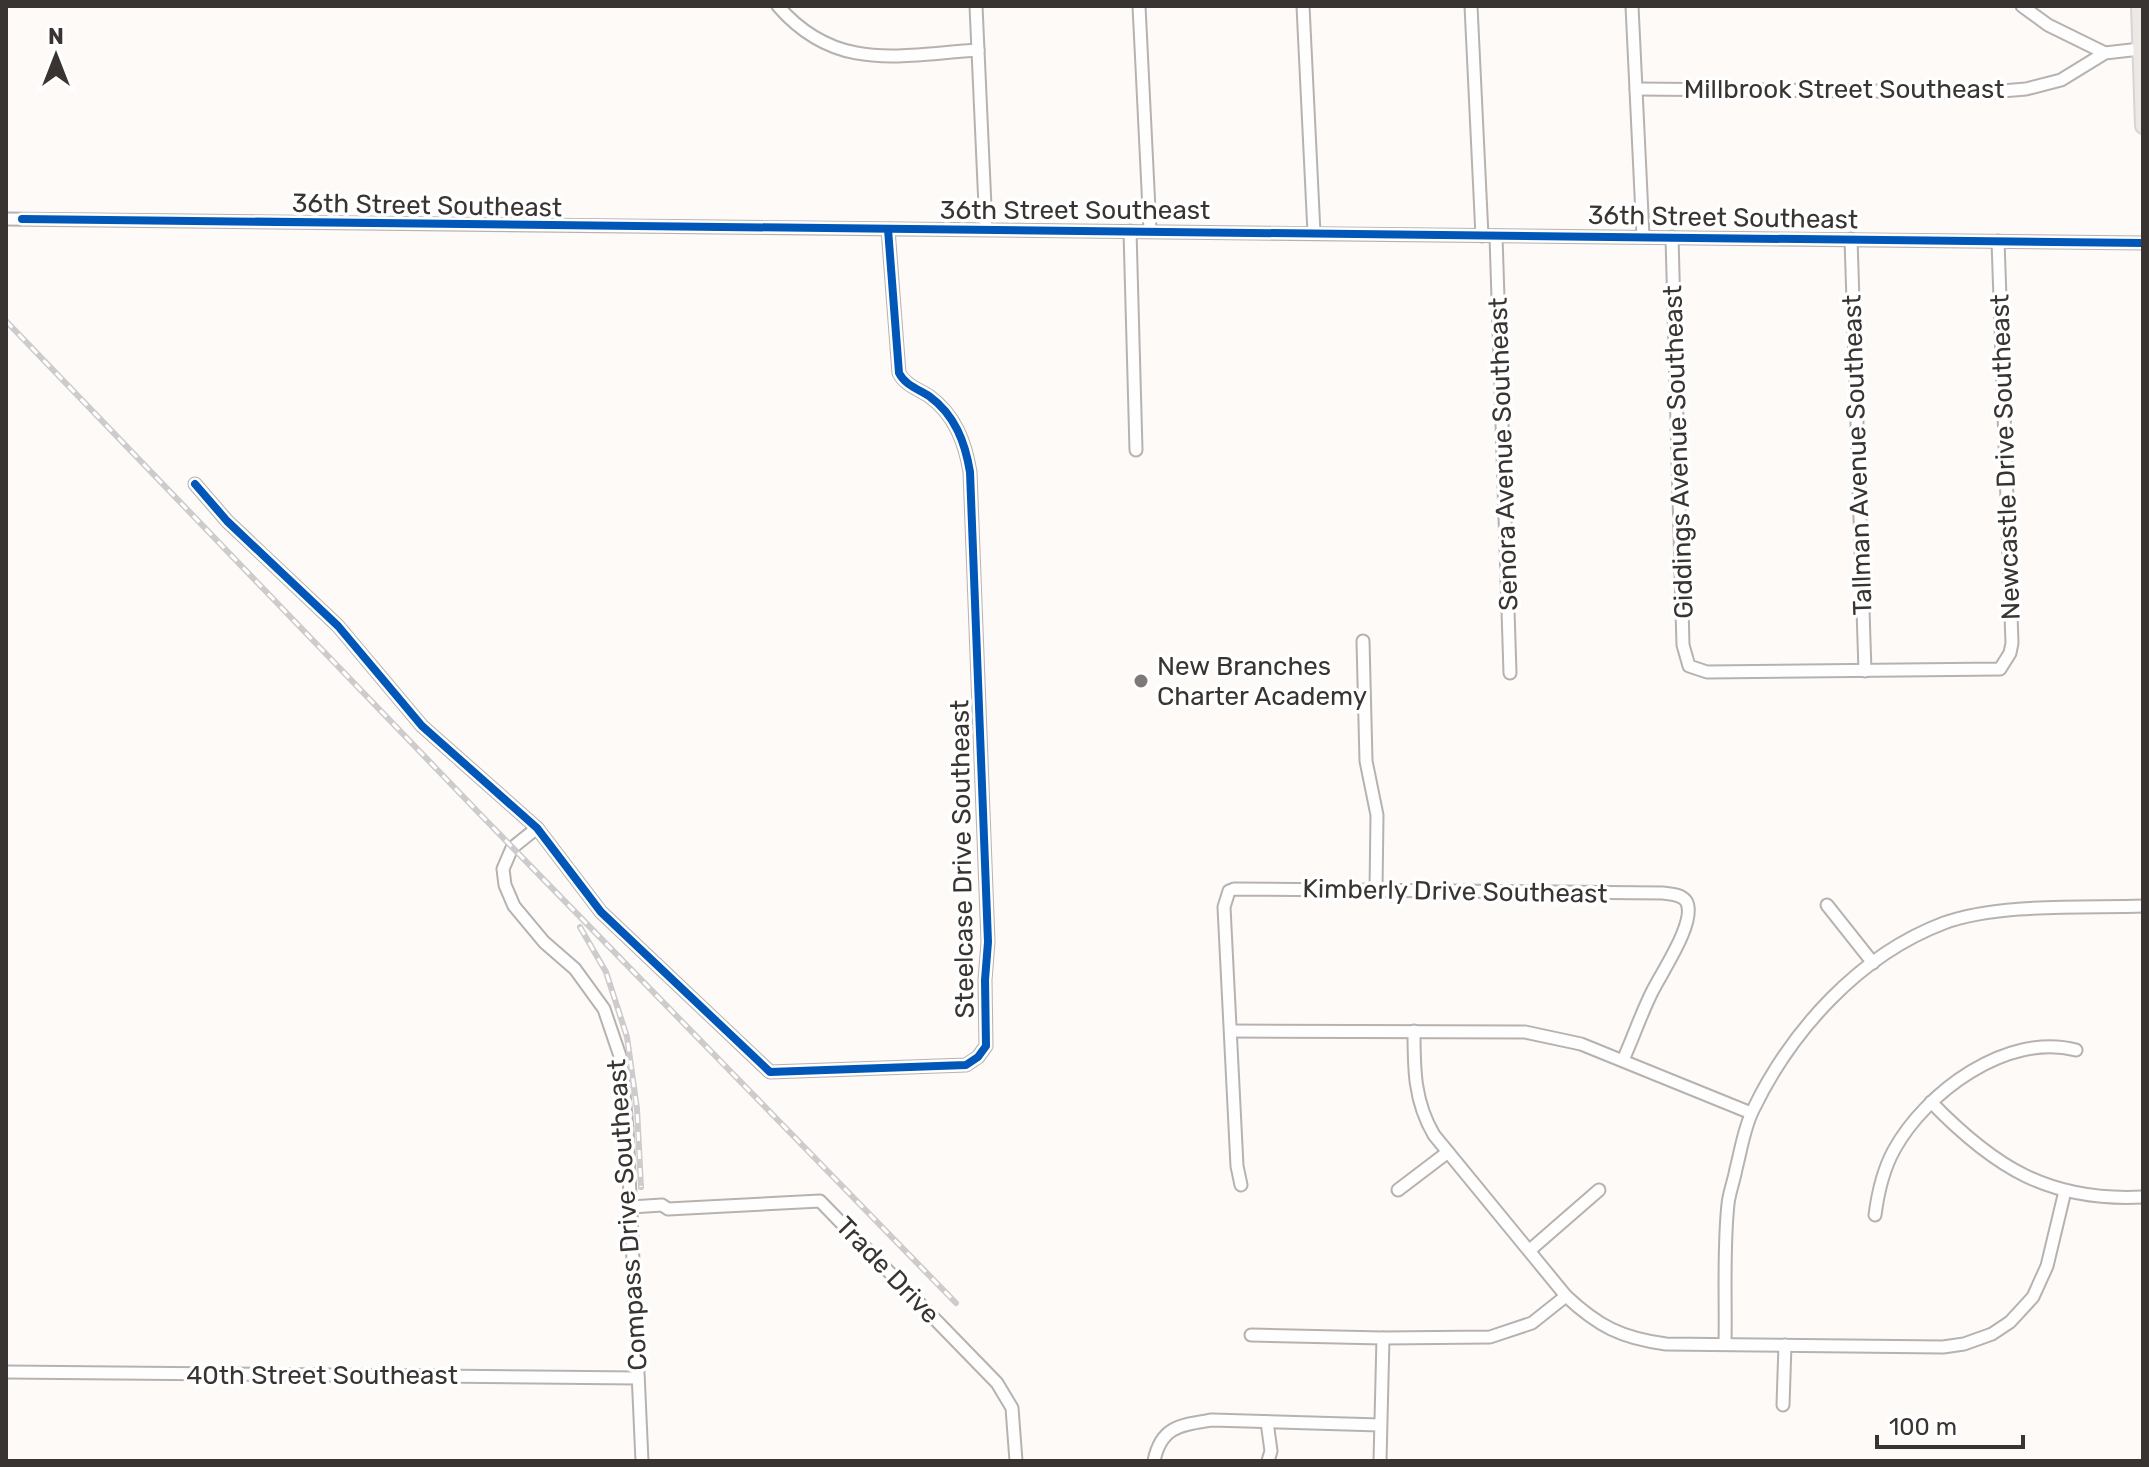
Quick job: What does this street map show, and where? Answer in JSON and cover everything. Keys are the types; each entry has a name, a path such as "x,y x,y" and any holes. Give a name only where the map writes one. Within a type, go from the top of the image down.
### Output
{"main road":[{"path":"2139,6 2143,126"}],"street":[{"path":"778,6 797,27 836,49 891,56 978,50"},
{"path":"976,6 986,229"},
{"path":"1139,6 1150,230"},
{"path":"1303,6 1314,233"},
{"path":"1471,6 1482,236"},
{"path":"1632,6 1643,236"},
{"path":"2022,6 2048,25 2105,53"},
{"name":"Millbrook Street Southeast","path":"1636,89 2002,91 2026,89 2061,80 2105,53 2140,49"},
{"name":"36th Street Southeast","path":"6,219 2143,243"},
{"name":"Steelcase Drive Southeast","path":"195,484 227,521 338,626 422,726 537,828 601,912 770,1072 966,1065 978,1057 986,1046 988,942 970,472 960,432 938,404 902,379 899,373 888,229"},
{"path":"1130,231 1136,450"},
{"name":"Senora Avenue Southeast","path":"1496,236 1510,673"},
{"name":"Giddings Avenue Southeast","path":"1672,237 1683,645 1689,666 1707,672 1865,671"},
{"name":"Tallman Avenue Southeast","path":"1851,239 1865,671"},
{"name":"Newcastle Drive Southeast","path":"1865,671 2000,669 2010,653 1998,241"},
{"path":"1363,641 1366,761 1377,815 1376,891"},
{"name":"Compass Drive Southeast","path":"537,828 512,848 503,869 505,885 514,906 544,942 575,969 604,1009 621,1059 642,1461"},
{"name":"Kimberly Drive Southeast","path":"1231,1031 1224,907 1229,891 1242,888 1663,893 1680,897 1685,900 1688,909 1681,938 1652,991 1623,1060"},
{"path":"1827,905 1873,963"},
{"path":"1725,1344 1728,1202 1751,1113 1779,1062 1803,1029 1873,963 1944,923 2008,911 2143,906"},
{"path":"1241,1185 1237,1166 1231,1031 1525,1032 1581,1044 1751,1113"},
{"path":"1414,1031 1414,1082 1422,1115 1448,1152 1566,1296 1588,1316 1616,1333 1666,1344 1943,1347 1964,1344 1992,1334 2010,1322 2033,1297 2047,1266 2065,1191"},
{"path":"1875,1215 1882,1176 1893,1151 1931,1102 1955,1081 2004,1057 2046,1046 2076,1050"},
{"path":"1931,1102 1987,1155 2025,1177 2065,1191 2094,1196 2143,1197"},
{"path":"1398,1190 1448,1152"},
{"path":"1530,1250 1599,1190"},
{"name":"Trade Drive","path":"631,1207 662,1205 668,1209 820,1201 997,1383 1012,1408 1016,1461"},
{"path":"1251,1335 1490,1337 1532,1323 1566,1296"},
{"path":"1380,1461 1383,1338"},
{"path":"1783,1405 1785,1345"},
{"name":"40th Street Southeast","path":"6,1372 638,1378"},
{"path":"1154,1461 1157,1444 1169,1431 1185,1424 1212,1420 1380,1425"},
{"path":"1267,1422 1271,1458"}],"railway":[{"path":"6,321 956,1303"},
{"path":"580,927 606,972 627,1037 637,1109 641,1187"}],"cycle path":[{"path":"22,219 2143,243"},
{"path":"195,484 227,521 338,626 422,726 537,828 601,912 770,1072 966,1065 978,1057 986,1046 988,942 970,472 962,440 952,420 938,403 908,384 899,373 888,229"}],"place":[{"name":"New Branches Charter Academy","path":"1141,681"}]}
